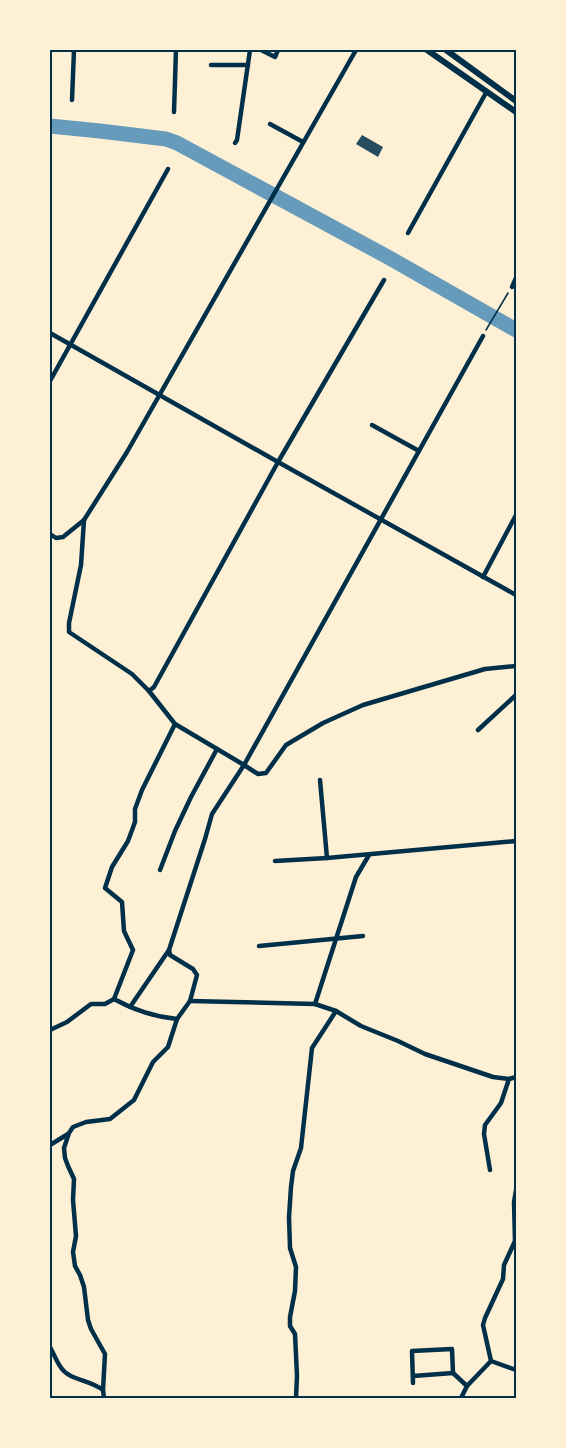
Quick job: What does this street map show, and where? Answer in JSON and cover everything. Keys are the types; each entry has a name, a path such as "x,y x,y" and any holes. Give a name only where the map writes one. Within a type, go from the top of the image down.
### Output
{"main road":[{"path":"427,50 516,112"},
{"path":"446,50 516,101"}],"street":[{"path":"72,100 74,50"},
{"path":"174,112 176,50"},
{"path":"235,143 250,50"},
{"path":"261,50 275,57 278,50"},
{"path":"50,534 56,538 63,537 84,520 128,452 356,50"},
{"path":"211,65 248,65"},
{"path":"408,232 487,91"},
{"path":"270,124 303,142"},
{"path":"50,381 168,169"},
{"path":"512,287 516,278"},
{"path":"149,691 154,687 278,462 384,280"},
{"path":"50,333 516,595"},
{"path":"130,1007 169,950 212,814 244,765 483,336"},
{"path":"372,425 419,451"},
{"path":"483,577 516,515"},
{"path":"84,520 81,565 69,632 132,674 149,691 175,724 258,774 266,773 286,745 323,723 363,705 485,669 516,666"},
{"path":"478,730 516,695"},
{"path":"50,1030 68,1022 91,1004 105,1004 114,999 133,950 124,931 122,902 105,888 112,867 128,841 135,822 138,800 175,724"},
{"path":"160,870 191,797 217,749"},
{"path":"320,780 327,858"},
{"path":"276,861 516,841"},
{"path":"315,1004 356,877 369,855"},
{"path":"259,946 363,936"},
{"path":"104,1398 105,1354 91,1329 84,1287 75,1266 73,1252 76,1236 74,1179 65,1158 64,1148 73,1127 110,1119 134,1100 153,1062 168,1047 177,1019 190,1001 197,975 193,969 170,955 169,950"},
{"path":"114,999 160,1018 177,1019"},
{"path":"190,1001 315,1004 336,1011 361,1026 425,1054 493,1077 516,1077"},
{"path":"296,1398 295,1334 290,1326 296,1291 296,1267 290,1248 289,1217 292,1179 301,1148 312,1048 336,1011"},
{"path":"490,1170 484,1134 485,1125 501,1103 509,1078"},
{"path":"50,1145 69,1133"},
{"path":"492,1361 483,1325 503,1279 504,1265 515,1241 516,1190"},
{"path":"50,1347 62,1370 68,1375 96,1384 103,1390"},
{"path":"413,1383 412,1351 452,1349 453,1373 467,1386"},
{"path":"492,1361 516,1370"},
{"path":"463,1398 467,1386 492,1361"},
{"path":"413,1376 453,1373"}],"path":[{"path":"483,336 508,293"}],"building":[{"path":"362,135 383,147 378,157 356,144"}],"waterway":[{"path":"50,126 166,139 177,143 386,256 516,330"}]}
